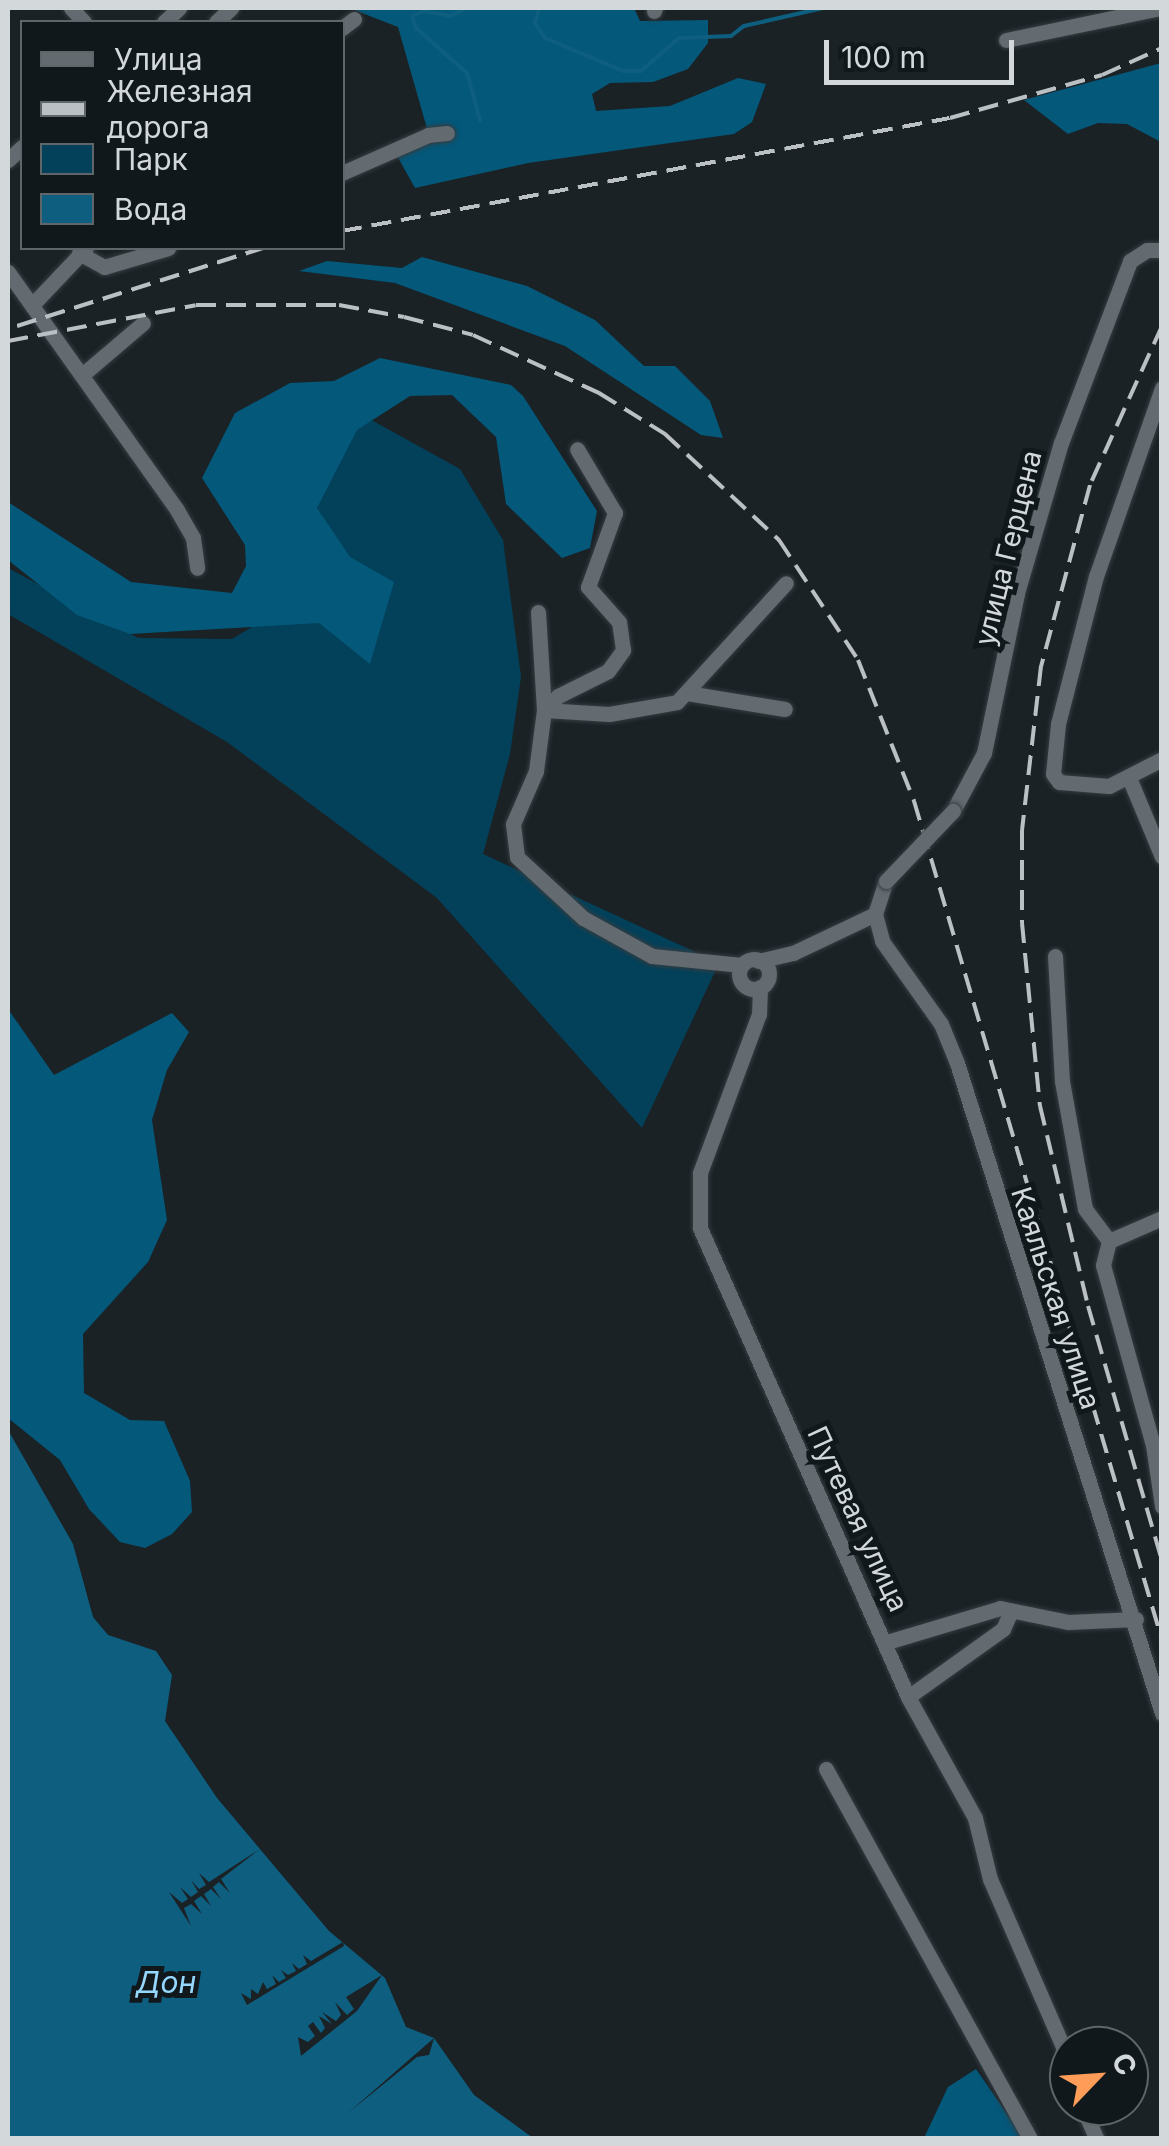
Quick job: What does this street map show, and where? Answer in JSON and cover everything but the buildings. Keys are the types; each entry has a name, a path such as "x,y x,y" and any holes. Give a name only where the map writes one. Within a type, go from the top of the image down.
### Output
{"street":[{"path":"1006,40 1160,8"},
{"path":"345,172 428,135 447,133"},
{"path":"33,304 82,250 104,267 161,250"},
{"name":"улица Герцена","path":"875,914 886,881 953,811 984,753 1016,593 1060,443 1130,261 1154,250"},
{"path":"8,272 177,510 194,538 198,568"},
{"path":"82,374 143,324"},
{"path":"1162,388 1096,576 1058,724 1053,774 1059,782 1110,786 1130,780 1162,759"},
{"path":"544,710 558,696 608,671 622,650 619,622 588,587 615,513 576,449"},
{"path":"544,710 654,709 687,693 786,583"},
{"path":"538,612 544,710 536,771 513,824 516,857 583,918 652,956 757,972 875,914"},
{"path":"687,693 786,709"},
{"path":"1130,780 1162,856"},
{"name":"Каяльская улица","path":"875,914 882,942 941,1024 957,1063 1136,1619 1162,1712"},
{"path":"1055,956 1062,1080 1085,1208 1110,1240"},
{"name":"Путевая улица","path":"757,972 759,1014 700,1173 700,1228 887,1642 908,1697 975,1818 990,1879 1054,2026"},
{"path":"1110,1240 1162,1218"},
{"path":"1110,1240 1103,1265 1153,1446 1162,1506"},
{"path":"887,1642 973,1613 1010,1611 1068,1622 1136,1619"},
{"path":"908,1697 1004,1629 1010,1611"},
{"path":"826,1769 1030,2138"}],"green space":[{"path":"337,401 460,469 503,540 521,677 510,754 483,854 719,963 642,1128 437,898 227,742 8,614 8,568 138,638 232,639 272,615"}],"shaded area":[{"path":"349,8 634,8 640,21 708,20 708,43 688,69 653,82 610,83 592,94 596,111 670,106 738,78 766,84 752,122 734,134 528,163 415,188 396,154 430,139 398,27"},
{"path":"1161,63 1161,142 1127,124 1098,123 1068,134 1024,100"},
{"path":"422,257 527,286 595,320 644,366 675,366 710,401 723,438 701,435 565,346 395,283 299,271 327,261 402,268"},
{"path":"380,358 511,385 523,396 597,511 590,548 562,558 506,504 496,437 452,395 410,396 357,430 317,508 350,557 394,582 370,664 319,623 130,634 77,615 8,560 8,502 131,582 232,593 246,566 245,545 202,478 235,413 290,383 334,381"},
{"path":"8,1009 54,1075 172,1013 189,1032 167,1070 152,1120 167,1220 148,1262 83,1334 84,1393 130,1420 164,1421 190,1481 192,1512 172,1534 145,1548 120,1542 89,1509 60,1460 8,1418"},
{"path":"976,2069 1024,2138 924,2138 948,2087"}],"water":[{"name":"Дон","path":"8,1430 73,1544 93,1617 108,1635 156,1651 172,1675 165,1721 217,1798 329,1931 385,1978 406,2027 434,2038 474,2095 533,2138 8,2138"}],"pier":[{"path":"260,1849 221,1879 230,1893 219,1882 213,1887 221,1899 211,1889 204,1894 211,1906 201,1896 194,1901 202,1914 191,1904 184,1908 191,1926 169,1892 182,1903 188,1899 180,1887 191,1897 198,1892 191,1880 199,1889 206,1885 199,1873 209,1882"},
{"path":"343,1942 344,1946 247,2005 241,1993 251,1999 251,1989 258,1994 263,1982 267,1989 276,1984 272,1975 279,1982 286,1978 281,1970 288,1975 296,1971 292,1963 299,1969 307,1964 303,1955 311,1961"},
{"path":"382,1975 357,2011 301,2056 298,2037 308,2042 315,2036 308,2026 313,2022 321,2033 325,2028 319,2016 332,2024 322,2012 336,2021 341,2015 335,2002 347,2015 354,2009 346,1997"},
{"path":"434,2038 429,2055 417,2057 348,2113"}],"waterway":[{"path":"466,8 451,16 424,11 412,16 416,28 467,73 480,120"},
{"path":"539,8 535,23 545,38 623,71 641,71 679,38 731,36 744,26 823,8"}],"railway":[{"path":"345,230 950,118 1102,75 1162,48"},
{"path":"17,326 257,250"},
{"path":"8,341 196,305 339,305 404,317 473,335 599,393 665,434 779,540 858,660 914,801 1162,1640"},
{"path":"1162,326 1090,485 1041,666 1022,830 1022,923 1040,1106 1088,1306 1162,1561"}]}
